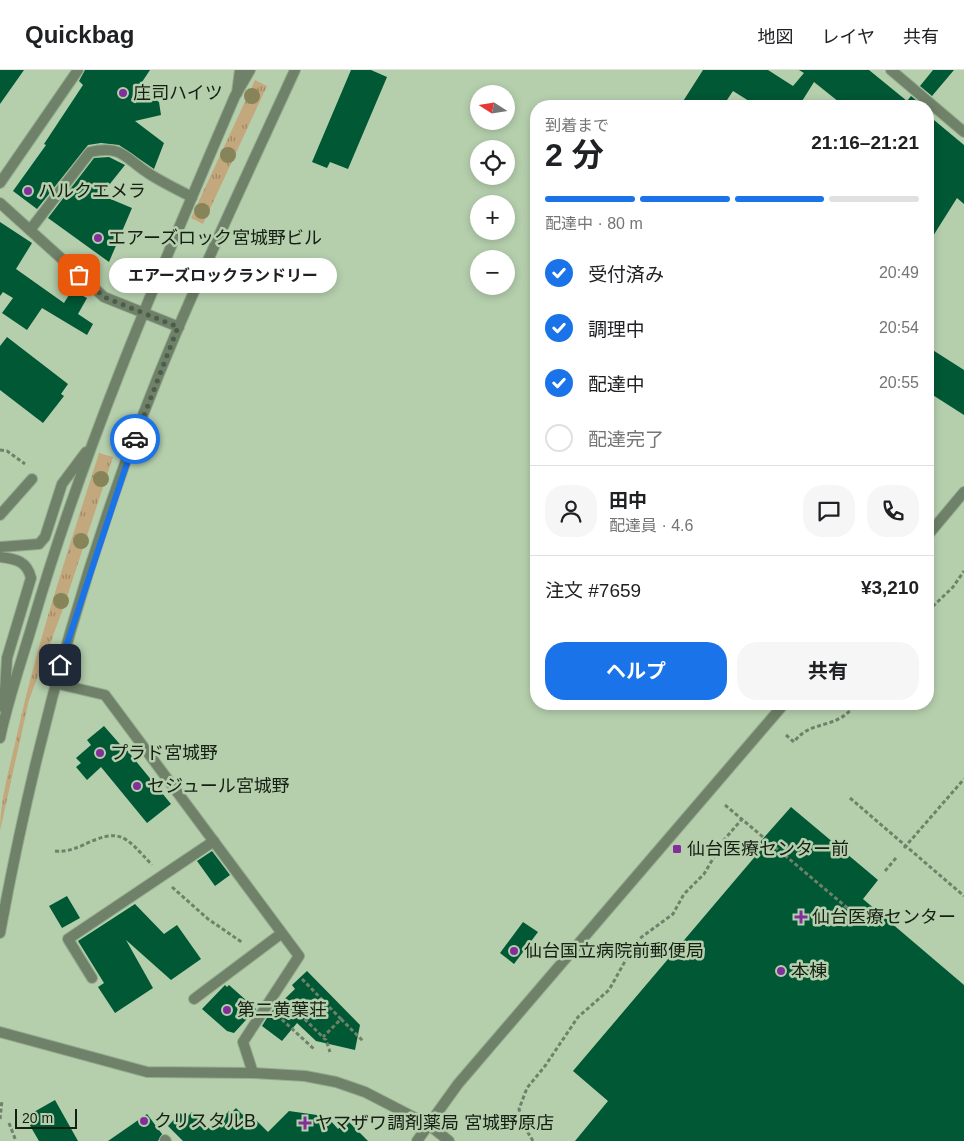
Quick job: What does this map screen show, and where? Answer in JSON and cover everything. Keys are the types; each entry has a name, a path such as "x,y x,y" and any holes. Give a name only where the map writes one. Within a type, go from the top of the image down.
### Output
{"street":[{"path":"0,183 78,70"},
{"path":"237,94 240,70"},
{"path":"1,734 45,584 91,445 142,313 237,94 250,70"},
{"path":"0,933 30,783 54,683 122,473 178,327 295,70"},
{"path":"891,70 926,100"},
{"path":"934,107 964,132"},
{"path":"30,230 90,152 105,148 120,152 148,174 192,197"},
{"path":"0,203 104,297 178,327"},
{"path":"0,547 39,544 45,537 62,484 91,445"},
{"path":"0,516 32,479"},
{"path":"934,528 964,492"},
{"path":"0,556 24,563 28,568 31,578 7,658 1,734"},
{"path":"54,683 105,695 299,956 243,1042 253,1073"},
{"path":"417,1141 458,1084 779,710"},
{"path":"92,978 68,939 214,841"},
{"path":"194,999 282,933"},
{"path":"0,1032 147,1072 253,1073 305,1076 336,1082 365,1092 429,1125 449,1141"}],"path":[{"path":"0,450 8,451 25,464"},
{"path":"934,606 953,587 964,571"},
{"path":"786,735 794,742 800,734 810,728 839,720 850,710"},
{"path":"905,847 964,779"},
{"path":"850,798 964,896"},
{"path":"725,805 851,910"},
{"path":"533,1141 524,1126 519,1108 527,1088 545,1066 578,1017 609,990 632,947 639,939 672,914 684,894 704,874 724,840 742,819"},
{"path":"884,872 896,858"},
{"path":"843,920 855,906"},
{"path":"300,977 363,1040"},
{"path":"285,1000 323,1037 330,1052"},
{"path":"274,1012 314,1049"},
{"path":"323,1037 341,1019"},
{"path":"0,1119 2,1100"},
{"path":"9,1123 16,1141"}],"green space":[{"path":"255,80 267,86 203,224 191,218"},
{"path":"99,453 113,457 63,609 29,700 0,831 0,818 6,781 35,660"}],"building":[{"path":"0,70 24,70 0,104"},
{"path":"85,70 150,70 138,88 159,102 161,115 135,121 164,143 154,169 119,145 101,143 88,145 37,209 13,191 46,145 44,144 83,85 79,81"},
{"path":"351,70 371,70 387,77 348,169 330,162 327,168 312,162"},
{"path":"703,70 768,70 793,86 804,73 799,70 869,70 906,100 836,100 814,82 803,100 747,100 733,91 727,100 684,100"},
{"path":"933,70 954,70 932,96 920,86"},
{"path":"911,96 916,100 908,100"},
{"path":"934,120 964,145 964,204 957,198 934,234"},
{"path":"109,157 125,165 101,195 132,208 109,262 48,218 94,158"},
{"path":"0,222 32,243 16,269 64,303 72,290 87,298 78,314 93,324 87,335 42,308 27,330 2,313 13,298 3,292 0,296"},
{"path":"7,337 68,384 61,394 64,396 43,423 0,390 0,346"},
{"path":"934,351 964,370 964,415 934,396"},
{"name":"セジュール宮城野","path":"104,726 126,749 171,804 147,823 101,767 87,780 76,767 81,763 76,758 91,745 87,740"},
{"name":"本棟","path":"791,807 878,880 863,899 964,985 964,1141 575,1141 608,1101 573,1071 764,846 760,842"},
{"path":"212,851 230,875 215,886 197,861"},
{"path":"67,896 80,918 62,928 49,906"},
{"path":"135,904 164,934 177,925 201,959 171,980 126,940 153,988 115,1013 98,987 104,983 78,941"},
{"path":"523,922 538,932 514,964 500,953"},
{"path":"307,971 360,1025 355,1050 316,1041 297,1023 282,1041 262,1026 270,1013 295,989 292,985"},
{"name":"第二黄葉荘","path":"225,985 227,987 229,985 256,1009 234,1033 227,1031 202,1009"},
{"path":"55,1100 78,1141 39,1141 25,1117"},
{"path":"236,1108 246,1118 250,1114 268,1132 289,1111 317,1115 325,1125 330,1120 338,1129 347,1120 368,1141 183,1141 168,1126 180,1113 186,1118 192,1112 211,1130 229,1111 231,1113"},
{"name":"クリスタルB","path":"147,1114 162,1134 158,1141 108,1141"}],"way so far":[{"path":"79,275 104,297 178,327 135,439"}],"place":[{"name":"庄司ハイツ","path":"123,93"},
{"name":"ハルクエメラ","path":"28,191"},
{"name":"エアーズロック宮城野ビル","path":"98,238"},
{"name":"エアーズロックランドリー","path":"79,275"},
{"name":"プラド宮城野","path":"100,753"},
{"name":"セジュール宮城野","path":"137,786"},
{"name":"仙台医療センター前","path":"677,849"},
{"name":"仙台医療センター","path":"801,917"},
{"name":"仙台国立病院前郵便局","path":"514,951"},
{"name":"本棟","path":"781,971"},
{"name":"第二黄葉荘","path":"227,1010"},
{"name":"クリスタルB","path":"144,1121"},
{"name":"ヤマザワ調剤薬局 宮城野原店","path":"305,1123"}],"route":[{"path":"60,665 122,473 135,439"}]}
